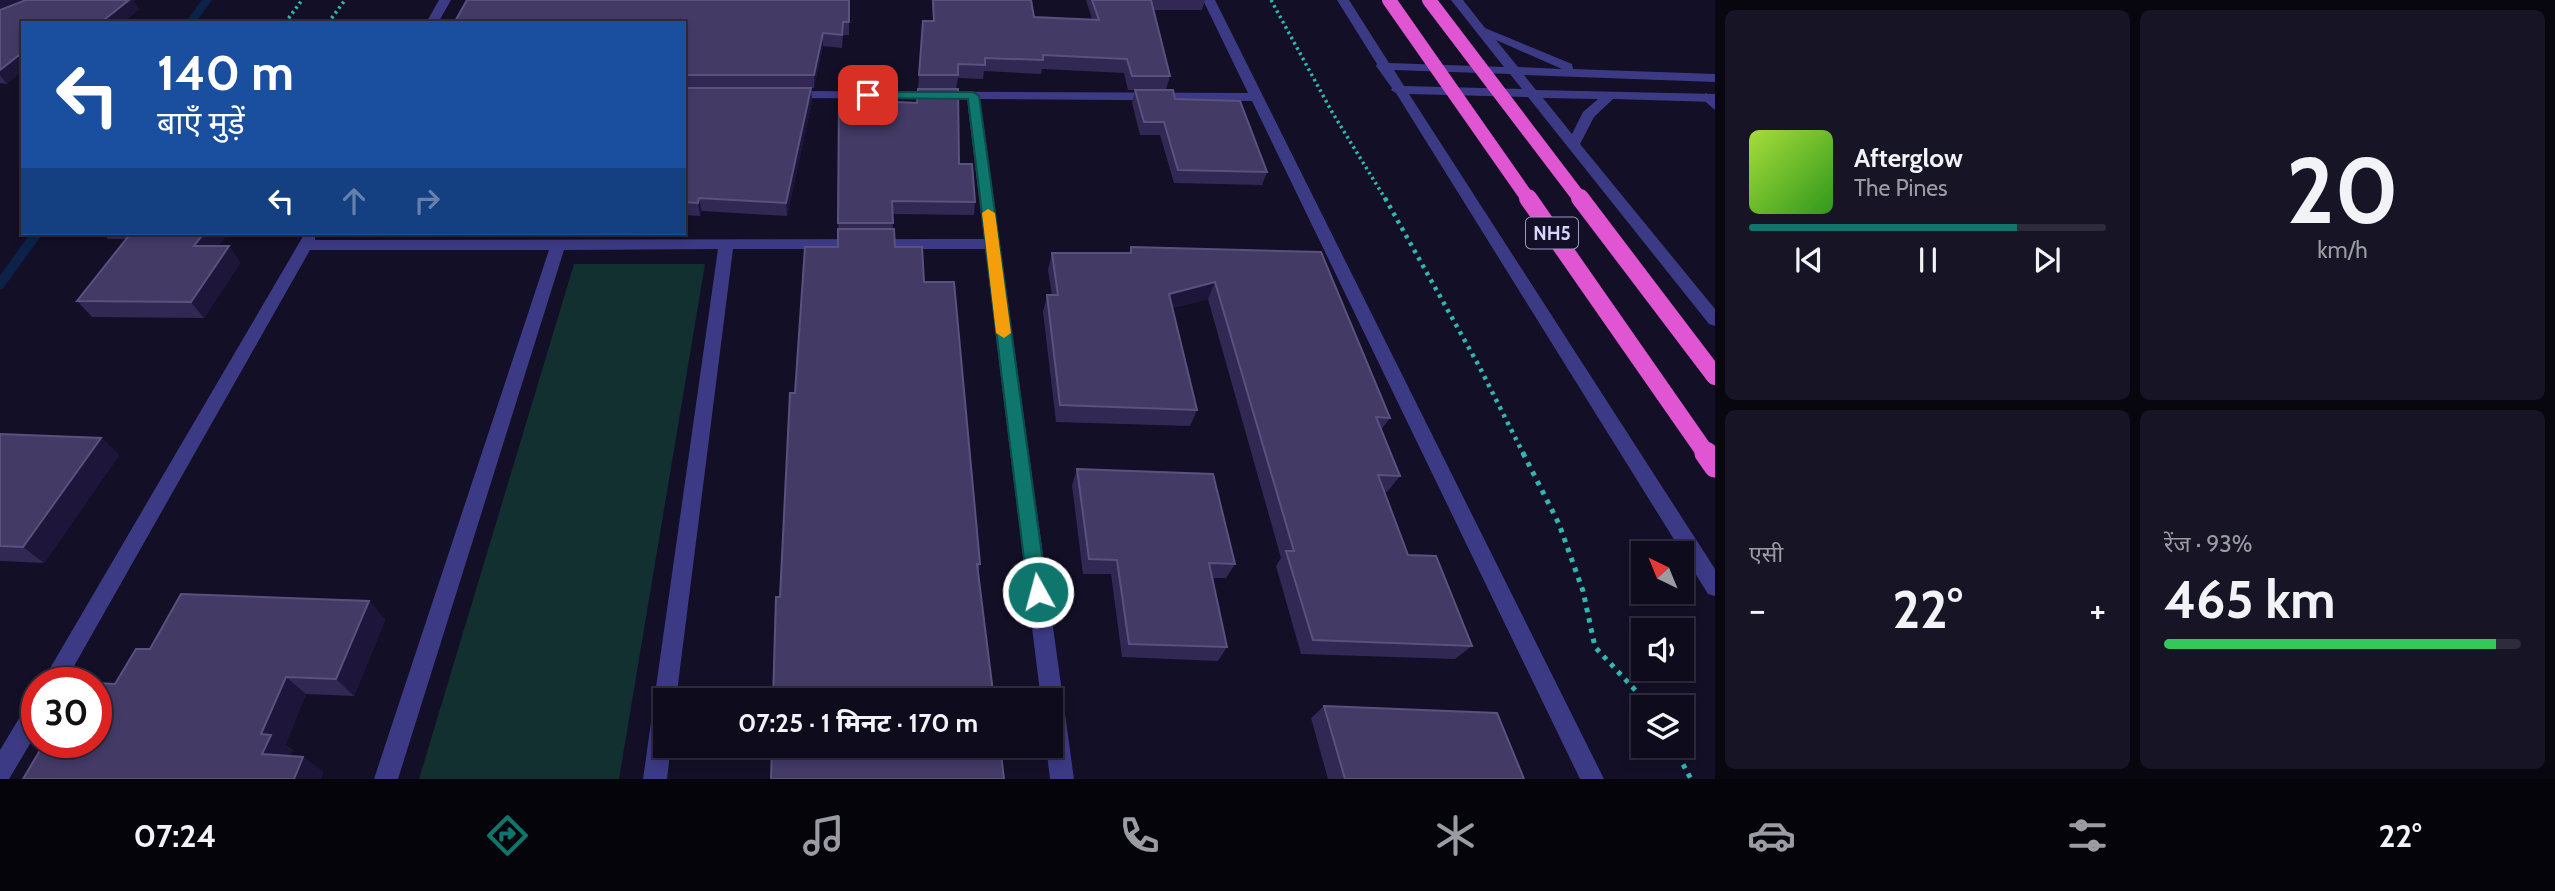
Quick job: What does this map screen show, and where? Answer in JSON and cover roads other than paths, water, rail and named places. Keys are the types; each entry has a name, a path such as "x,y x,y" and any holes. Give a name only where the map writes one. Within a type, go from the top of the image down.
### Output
{"highway":[{"name":"NH5","path":"1389,0 1715,466"},
{"name":"NH5","path":"1429,0 1715,376"}],"street":[{"path":"433,21 446,0"},
{"path":"1209,0 1592,779"},
{"path":"1343,0 1397,90 1715,587"},
{"path":"1457,0 1715,320"},
{"path":"1479,29 1585,73"},
{"path":"1382,65 1715,78"},
{"path":"1397,90 1712,100"},
{"path":"780,94 1257,97"},
{"path":"973,96 1062,779"},
{"path":"1573,145 1588,115 1608,97"},
{"path":"61,667 308,239 558,244 992,244"},
{"path":"386,779 558,244"},
{"path":"667,688 726,244"},
{"path":"0,772 21,737"},
{"path":"655,779 658,758"}],"waterway":[{"path":"191,21 207,0"},
{"path":"0,284 36,235"}]}
